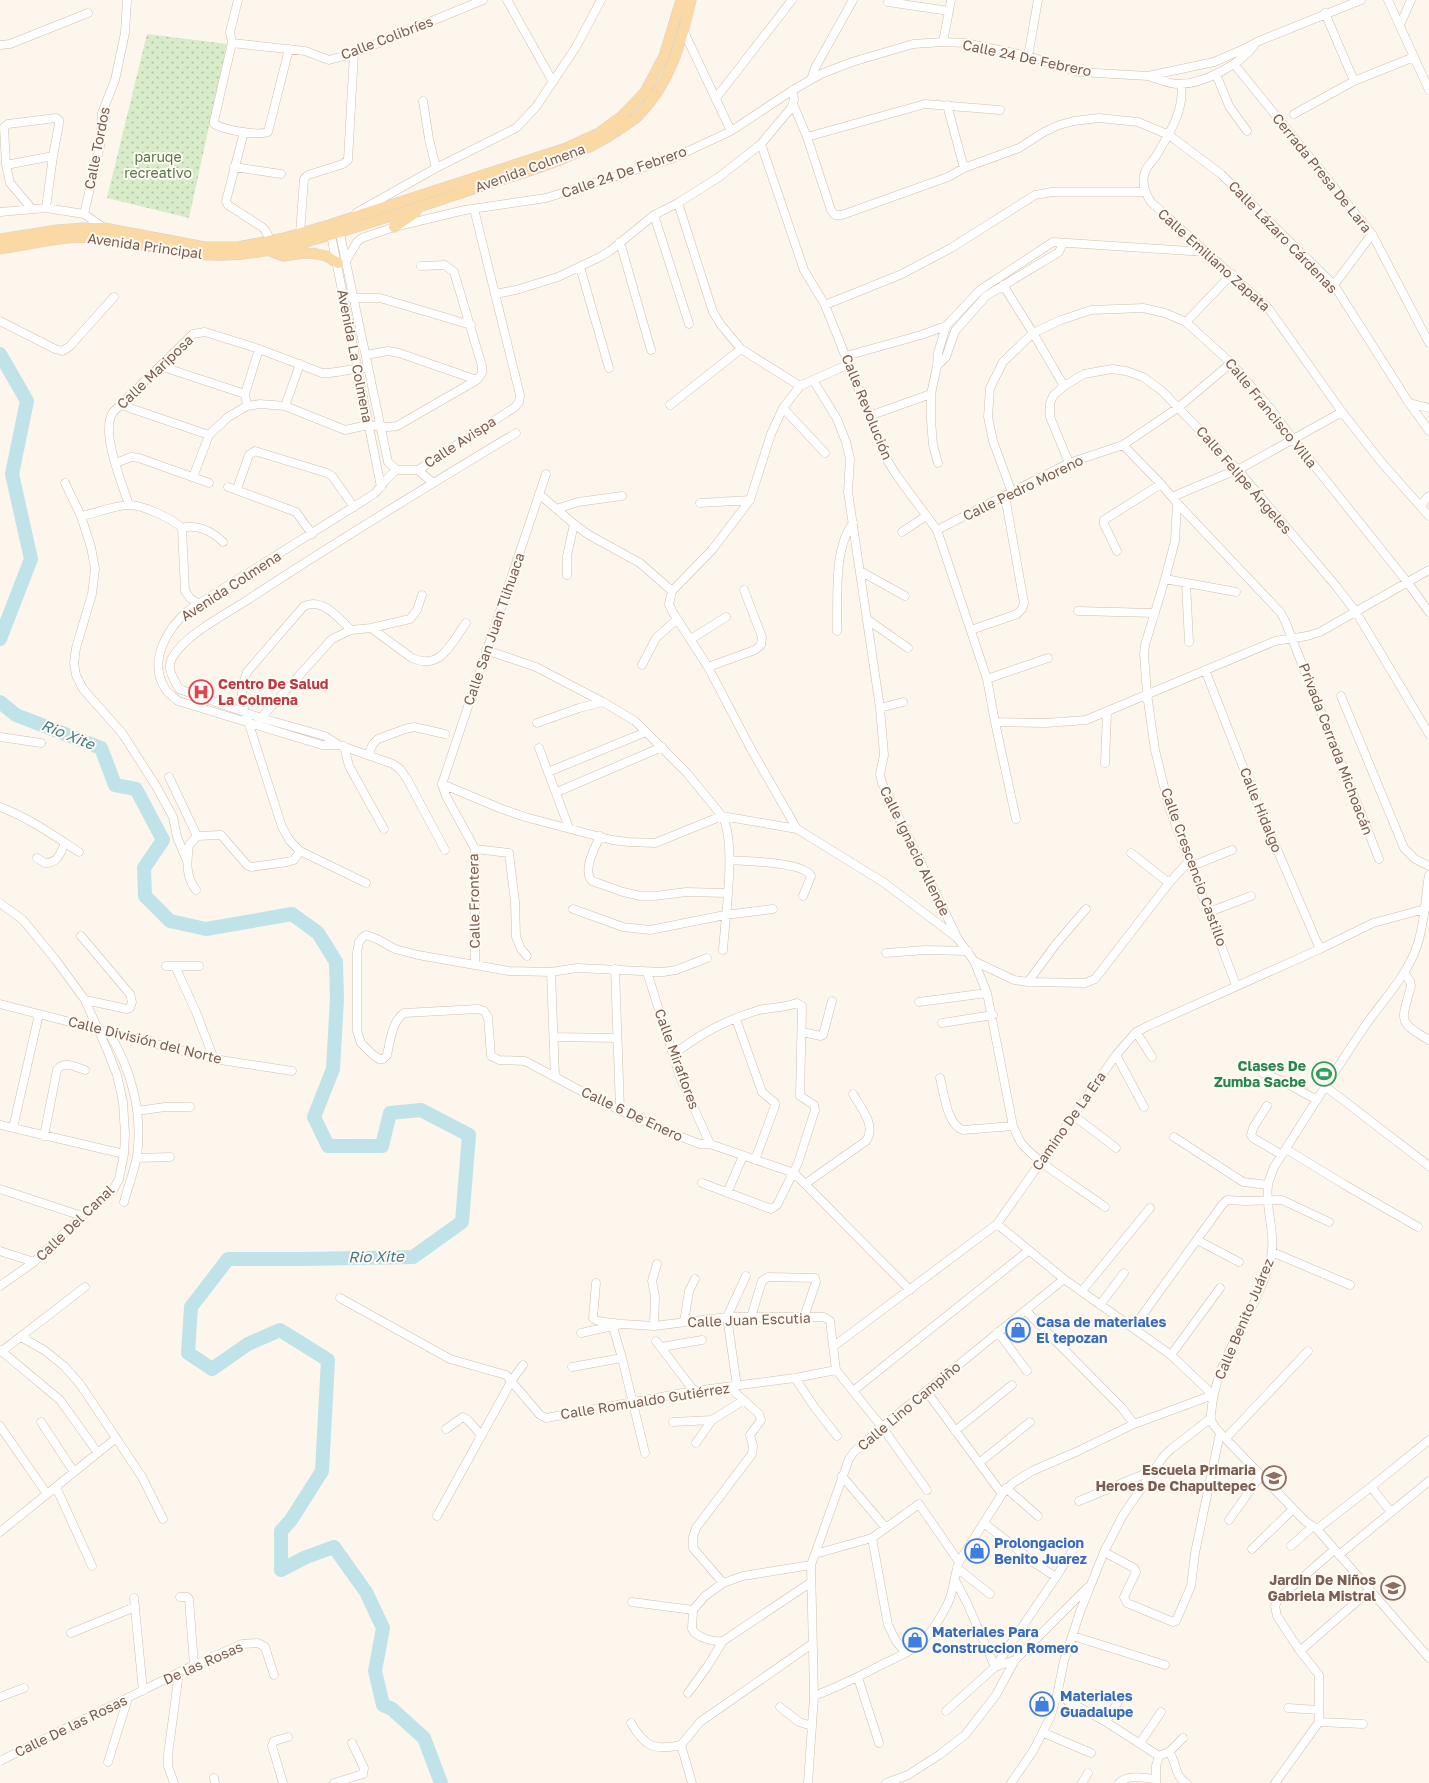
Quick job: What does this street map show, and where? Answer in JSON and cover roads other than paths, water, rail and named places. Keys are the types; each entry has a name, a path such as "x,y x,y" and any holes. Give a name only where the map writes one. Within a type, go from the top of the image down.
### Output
{"main road":[{"name":"Avenida Colmena","path":"339,227 566,148 599,133 622,116 645,92 664,56 682,0"},
{"name":"Avenida Colmena","path":"339,227 425,206 572,155 606,139 638,117 655,97 669,75 684,32 691,0"},
{"path":"394,226 425,206"},
{"name":"Avenida Principal","path":"0,249 70,238 94,237 193,254 232,255 270,246 300,233 339,227"},
{"name":"Avenida Principal","path":"0,239 56,230 104,228 205,247 270,246 301,244 339,227"},
{"path":"270,246 283,256 305,253 318,254 342,262"}],"street":[{"name":"Calle Tordos","path":"84,214 100,146 102,113 115,80 125,32 127,0"},
{"path":"238,0 230,32 232,43 214,124 219,127 244,132 264,134 268,132 289,49"},
{"name":"Calle Colibríes","path":"232,43 305,51 329,60 354,52 483,0"},
{"path":"507,0 553,82"},
{"path":"339,227 436,168 516,128 536,106 553,82 576,47 601,0"},
{"path":"716,98 792,0"},
{"path":"810,80 814,68 853,0"},
{"path":"943,42 951,0"},
{"path":"1028,56 1038,0"},
{"name":"Calle 24 De Febrero","path":"474,209 546,198 671,159 730,131 810,80 852,62 913,44 964,43 1028,56 1079,72 1148,76 1214,62 1259,41 1361,0"},
{"path":"1388,0 1429,90"},
{"path":"1400,25 1411,0"},
{"path":"888,2 949,11"},
{"path":"0,45 10,44 88,13"},
{"path":"1325,14 1354,82"},
{"path":"684,32 730,131"},
{"path":"1148,76 1181,84 1216,74 1246,55 1259,41"},
{"path":"300,233 304,179 308,175 343,164 348,160 354,52"},
{"path":"1294,114 1354,82 1414,57"},
{"name":"Cerrada Presa De Lara","path":"1234,64 1372,234 1429,342"},
{"path":"1216,74 1228,106 1247,131"},
{"path":"825,305 902,274 951,248 1035,196 1052,192 1145,192 1145,172 1169,134 1180,110 1183,95 1181,84"},
{"path":"793,90 793,104 807,137 925,104 1000,110"},
{"path":"423,102 436,168"},
{"path":"342,262 356,242 362,238 394,226 474,209 494,294 516,290 558,277 610,251 654,215 678,203 719,177 761,144 793,104"},
{"path":"947,105 964,168"},
{"path":"32,209 10,182 6,165 4,127 8,124 56,118 60,124 53,156 46,208"},
{"name":"Calle Lázaro Cárdenas","path":"807,137 830,210 835,215 948,177 964,168 1019,148 1059,125 1074,121 1099,118 1138,122 1169,134 1221,174 1334,284 1409,404 1429,431"},
{"path":"244,132 226,201 228,205 265,230 270,246"},
{"name":"Calle Revolución","path":"761,144 804,270 825,305 887,460 937,530 987,679 1016,819"},
{"path":"6,165 53,156"},
{"path":"234,167 281,174"},
{"name":"Calle Emiliano Zapata","path":"1145,192 1150,202 1158,210 1269,309 1342,412 1429,516"},
{"path":"678,203 713,312 721,325 742,349 800,386"},
{"path":"0,212 46,208 84,214 104,228"},
{"path":"654,215 689,324"},
{"name":"Avenida La Colmena","path":"339,227 344,296 381,487"},
{"path":"1334,284 1372,234"},
{"path":"620,242 651,350"},
{"path":"938,463 933,445 931,394 938,366 938,353 946,326 980,290 1054,242 1205,252"},
{"path":"938,366 946,357 952,336 959,325 986,296 1059,252 1063,243"},
{"name":"Avenida La Colmena","path":"342,262 354,298 379,426 388,462 397,470"},
{"path":"193,477 209,435 228,417 247,406 260,404 285,406 345,430 368,425 397,426 477,380 482,373 482,366 454,272 445,265 421,266"},
{"path":"580,267 608,368"},
{"path":"1186,322 1232,274"},
{"path":"1003,285 1064,386"},
{"name":"Calle Avispa","path":"397,470 418,470 515,407 519,402 520,395 494,294"},
{"path":"344,296 380,298 471,325"},
{"path":"0,321 62,351 69,347 114,297"},
{"name":"Calle Francisco Villa","path":"971,630 1017,614 1022,609 1024,603 1009,494 988,417 989,395 994,377 1003,362 1033,333 1061,320 1091,310 1115,308 1143,308 1165,313 1186,322 1231,363 1270,408 1429,612"},
{"path":"846,356 946,326"},
{"name":"Calle Mariposa","path":"129,505 109,434 109,418 193,334 200,332 259,349 322,373 358,367 368,368"},
{"path":"247,406 245,394 259,349"},
{"path":"670,405 742,349"},
{"path":"366,355 388,351 399,353 477,380"},
{"name":"Calle Pedro Moreno","path":"937,530 1069,463 1123,445 1179,407 1231,363"},
{"path":"285,406 300,364"},
{"path":"797,829 751,749 708,667 669,604 672,591 712,550 750,500 771,434 783,408 800,386 849,364"},
{"path":"160,366 245,394"},
{"name":"Calle Felipe Ángeles","path":"1069,463 1050,417 1050,403 1053,396 1064,386 1084,374 1098,371 1126,371 1143,378 1162,391 1237,469 1356,612 1429,734"},
{"name":"Calle Ignacio Allende","path":"813,380 837,419 850,459 848,492 880,708 884,755 880,774 882,783 958,938 974,961 987,993 1013,1126 1022,1144 1041,1161 1105,1207"},
{"path":"869,416 931,394"},
{"path":"1409,404 1429,408"},
{"path":"120,405 209,435"},
{"path":"783,408 825,454"},
{"path":"1123,445 1175,500 1342,412"},
{"name":"Avenida Colmena","path":"445,850 407,779 400,769 393,764 342,745 325,736 261,718 179,689 170,673 169,666 171,659 184,642 274,582 516,433"},
{"path":"238,490 249,455 255,451 327,473 332,476 354,507"},
{"path":"116,462 131,457 139,458 209,483"},
{"name":"Avenida Colmena","path":"342,745 322,746 178,701 166,690 160,676 159,665 162,646 177,620 199,604 354,507 381,487 388,477 397,470"},
{"path":"418,470 433,483"},
{"name":"Calle San Juan Tlihuaca","path":"442,784 546,474"},
{"path":"65,483 82,516 95,569 92,594 76,648 74,663 76,675 83,690 122,733 156,786 173,817 177,837 187,861"},
{"path":"1117,551 1104,524 1104,520 1161,484"},
{"path":"228,487 296,512 312,534"},
{"path":"539,494 574,524 607,546 640,562 672,591"},
{"path":"556,510 578,502 622,496"},
{"path":"1420,506 1429,496"},
{"path":"700,503 750,500"},
{"name":"Calle Crescencio Castillo","path":"1175,500 1176,540 1166,579 1145,644 1147,694 1155,750 1170,807 1236,985"},
{"name":"Privada Cerrada Michoacán","path":"1175,500 1281,613 1293,638 1379,859"},
{"path":"82,516 129,505 167,517 182,528 193,526 214,533 223,542"},
{"path":"902,532 926,516"},
{"path":"836,631 839,556 843,541 852,523"},
{"path":"567,574 567,556 574,524"},
{"path":"182,528 185,591 190,598 199,604"},
{"path":"995,722 1046,723 1086,720 1275,641 1320,632 1429,570"},
{"path":"860,571 905,596"},
{"path":"1166,579 1236,592"},
{"path":"1186,583 1189,642"},
{"path":"708,667 755,650 761,645 762,637 744,590"},
{"path":"261,718 332,639 351,630 410,620 417,610 422,595"},
{"path":"351,630 323,606 313,603 304,606 247,672 241,699 282,827 290,840 300,851 366,884"},
{"path":"1078,611 1155,613"},
{"path":"691,639 726,617"},
{"path":"642,665 656,638 677,618"},
{"path":"868,620 908,648"},
{"path":"371,628 412,658 419,661 432,662 444,654 466,623"},
{"path":"486,650 536,667 635,721 687,773 722,816 726,823 730,860 723,950"},
{"path":"987,679 1048,658"},
{"name":"Calle Hidalgo","path":"1205,670 1260,810 1320,948"},
{"path":"1342,696 1404,848 1415,859 1429,866"},
{"path":"537,723 579,708 603,702"},
{"path":"880,708 903,702"},
{"path":"1105,763 1107,712"},
{"path":"368,755 373,744 378,739 405,728 414,727 445,734"},
{"path":"548,772 646,732"},
{"path":"0,737 41,743"},
{"path":"342,745 349,766 384,829"},
{"path":"556,792 662,747"},
{"path":"539,748 569,828"},
{"path":"170,777 197,836"},
{"path":"442,784 502,809 628,842 655,842 722,816 797,829 883,882 958,938"},
{"name":"Calle Frontera","path":"442,784 446,796 475,850 475,965"},
{"path":"0,807 19,814 79,852"},
{"path":"196,890 190,883 187,861 189,845 197,836 221,835 251,867 294,860 300,851"},
{"path":"600,836 588,871 589,878 592,880 623,892 641,896 686,892 727,893"},
{"path":"38,858 45,863 54,862 59,858 65,843"},
{"path":"475,850 509,853 515,902 516,937 521,949 527,956"},
{"path":"974,961 1002,976 1014,980 1028,982 1085,982 1095,979 1169,883 1191,863 1232,850"},
{"path":"1130,853 1169,883"},
{"path":"730,860 790,866 808,872 811,876 803,896"},
{"name":"Calle Benito Juárez","path":"1211,1418 1213,1396 1218,1378 1262,1284 1272,1252 1273,1237 1268,1201 1268,1185 1274,1167 1372,1015 1404,973 1417,947 1426,922 1425,909 1429,874"},
{"path":"1210,912 1251,896"},
{"name":"Calle Del Canal","path":"0,903 23,920 85,1000 117,1075 123,1102 125,1134 124,1154 119,1179 113,1190 82,1216 34,1262 0,1286"},
{"path":"572,909 623,928 650,930 725,915 774,909"},
{"path":"1028,982 1056,944 1086,909"},
{"name":"Camino De La Era","path":"834,1346 997,1224 1116,1055 1136,1032 1373,923 1425,909"},
{"path":"81,936 130,994 132,1002 130,1008 127,1009 85,1000"},
{"name":"Calle 6 De Enero","path":"475,965 418,955 396,949 370,936 363,937 359,942 357,953 357,1030 362,1043 372,1054 379,1059 383,1059 387,1055 396,1022 404,1013 478,1009 484,1011 488,1017 491,1056 493,1058 498,1060 525,1061 660,1129 700,1144 710,1144 794,1173 910,1290"},
{"path":"886,953 925,950 968,951"},
{"path":"475,965 510,971 551,972 577,968 663,972 676,970 707,958"},
{"path":"166,966 199,966"},
{"path":"175,966 196,1012 214,1059"},
{"path":"615,970 620,1110"},
{"path":"551,972 555,1077"},
{"name":"Calle Miraflores","path":"647,972 680,1076 710,1144"},
{"path":"1404,973 1411,986 1404,1021 1413,1031 1429,1040"},
{"path":"919,1002 987,993"},
{"path":"802,1032 824,1035 832,1001"},
{"path":"673,1055 690,1041 736,1019 760,1010 785,1007 797,1003 802,1006 800,1096 815,1107 794,1173 777,1205 771,1209 702,1183"},
{"name":"Calle División del Norte","path":"0,1004 214,1059 292,1071"},
{"path":"13,1128 39,1014"},
{"path":"942,1023 992,1015"},
{"path":"736,1019 762,1092 775,1103 755,1160"},
{"path":"107,1030 128,1071 137,1111 138,1140 136,1158 124,1202"},
{"path":"1136,1032 1152,1057"},
{"path":"554,1037 617,1038"},
{"path":"1116,1055 1144,1107"},
{"path":"44,1136 58,1070 64,1064 85,1070"},
{"path":"1263,1074 1282,1081 1317,1100"},
{"path":"940,1078 950,1118 959,1128 963,1130 1013,1126"},
{"path":"1326,1087 1429,1166"},
{"path":"805,1184 866,1141 870,1135 869,1123 853,1094"},
{"path":"1267,1106 1254,1126 1251,1135 1253,1138 1284,1152 1418,1227"},
{"path":"137,1111 165,1107 190,1107"},
{"path":"1074,1116 1116,1148"},
{"path":"0,1125 124,1154"},
{"path":"1174,1137 1243,1182 1268,1185"},
{"path":"727,1193 743,1156"},
{"path":"136,1158 170,1157"},
{"path":"0,1189 82,1216"},
{"path":"1133,1328 1227,1200 1282,1200 1329,1222"},
{"path":"1082,1291 1150,1208"},
{"path":"814,1696 858,1678 906,1653 919,1644 940,1617 949,1601 956,1582 958,1565 1004,1491 1032,1471 1134,1424 1213,1396 1170,1355 1064,1279 997,1224"},
{"path":"1197,1240 1239,1262"},
{"path":"0,1251 34,1262"},
{"path":"854,1391 1028,1251"},
{"path":"1272,1252 1350,1285"},
{"path":"654,1326 655,1297 652,1281 657,1264"},
{"path":"1100,1305 1124,1273"},
{"path":"723,1583 693,1548 692,1544 696,1528 752,1454 750,1435 760,1420 760,1417 733,1386 727,1318 746,1276"},
{"path":"751,1317 764,1279 768,1277 815,1278 816,1282 804,1317"},
{"path":"684,1322 689,1291 695,1279"},
{"name":"Calle Lino Campiño","path":"811,1783 814,1696 811,1566 849,1459 854,1452 882,1427 1064,1279"},
{"path":"596,1283 592,1315 594,1320 622,1324"},
{"path":"85,1287 1,1351 60,1400 98,1453"},
{"path":"1170,1355 1220,1288"},
{"name":"Calle Romualdo Gutiérrez","path":"340,1298 450,1359 498,1372 512,1380 536,1411 546,1418 694,1391 795,1378 836,1370"},
{"path":"1026,1310 1122,1408 1134,1424"},
{"name":"Calle Juan Escutia","path":"580,1333 622,1324 654,1326 751,1317 827,1318 830,1321 834,1346"},
{"path":"613,1327 645,1453"},
{"path":"998,1332 1027,1371"},
{"path":"21,1336 44,1350 64,1366 80,1384 142,1477 163,1519"},
{"path":"694,1391 658,1344 702,1340"},
{"path":"834,1346 836,1370 882,1427 927,1490"},
{"path":"1104,1552 1134,1568 1136,1572 1124,1597 1127,1603 1172,1622 1176,1621 1191,1586 1195,1553 1223,1436 1308,1352"},
{"path":"572,1367 622,1358"},
{"path":"438,1516 512,1380 524,1365"},
{"path":"795,1378 837,1436"},
{"path":"955,1431 1012,1385"},
{"path":"927,1392 978,1463 1004,1491 1038,1516"},
{"path":"696,1443 712,1420 744,1400"},
{"path":"446,1429 463,1417 481,1435"},
{"path":"1011,1783 1044,1733 1057,1695 1064,1661 1089,1587 1123,1515 1171,1449 1211,1418 1214,1426 1223,1436 1293,1509 1314,1528 1429,1658"},
{"path":"673,1422 712,1420"},
{"path":"41,1422 74,1472"},
{"path":"978,1463 1030,1422"},
{"path":"0,1426 47,1494"},
{"path":"0,1532 116,1439"},
{"path":"1292,1546 1371,1488 1429,1440"},
{"path":"1079,1501 1154,1470"},
{"path":"1229,1520 1262,1475"},
{"path":"842,1476 886,1528"},
{"path":"1275,1783 1319,1722 1319,1675 1300,1651 1277,1616 1276,1606 1279,1598 1429,1481"},
{"path":"56,1487 92,1566"},
{"path":"1371,1488 1391,1512"},
{"path":"815,1554 872,1538 919,1504 958,1565 990,1594"},
{"path":"1252,1549 1293,1509"},
{"path":"984,1523 1036,1564 1056,1577"},
{"path":"872,1538 888,1625 896,1642 906,1653"},
{"path":"946,1711 995,1667 1073,1550"},
{"path":"723,1641 712,1640 694,1634 692,1629 693,1610 705,1596 723,1583 743,1576 811,1566"},
{"path":"956,1582 995,1667"},
{"path":"688,1693 723,1641 810,1583"},
{"path":"886,1783 908,1775 965,1735 996,1695 1015,1660 1089,1587"},
{"path":"1300,1651 1370,1590"},
{"path":"180,1597 187,1597 189,1600 194,1664"},
{"path":"134,1598 143,1691"},
{"path":"632,1602 693,1610"},
{"path":"71,1633 135,1607"},
{"path":"1073,1636 1165,1665"},
{"name":"De las Rosas","path":"143,1691 194,1664 242,1644 258,1643 265,1647 274,1675"},
{"path":"631,1723 640,1738 652,1746 664,1749 681,1745 700,1722 812,1644"},
{"path":"995,1667 1015,1660"},
{"path":"174,1783 168,1766 169,1744 173,1728 180,1672"},
{"path":"858,1678 879,1742"},
{"path":"0,1697 24,1688"},
{"name":"Calle De las Rosas","path":"0,1761 143,1691"},
{"path":"1106,1722 1122,1694"},
{"path":"1057,1695 1106,1722 1159,1756"},
{"path":"108,1762 128,1698"},
{"path":"780,1707 799,1722 812,1726"},
{"path":"1288,1708 1319,1710"},
{"path":"1140,1743 1161,1712"},
{"path":"1319,1722 1363,1724"},
{"path":"1044,1733 1091,1753"},
{"path":"283,1783 272,1746 274,1742 288,1737"},
{"path":"1159,1756 1169,1752 1182,1738"},
{"path":"334,1783 364,1774 365,1771 362,1763 352,1742"},
{"path":"681,1745 692,1783"},
{"path":"1169,1752 1174,1758 1177,1775 1186,1783"},
{"path":"1119,1783 1125,1778 1130,1777 1156,1781 1156,1766 1159,1756"},
{"path":"1082,1783 1088,1773"}],"waterway":[{"name":"Rio Xite","path":"0,354 27,401 12,474 31,559 0,639"},
{"name":"Rio Xite","path":"0,702 16,715 101,748 115,785 136,789 163,840 144,868 145,896 170,921 206,929 292,914 318,933 336,962 337,999 333,1069 314,1117 328,1146 382,1146 390,1113 421,1110 469,1135 462,1222 413,1257 228,1259 191,1307 188,1353 212,1369 248,1344 280,1330 328,1360 322,1471 291,1520 281,1531 281,1570 306,1557 334,1547 366,1592 383,1628 375,1671 383,1705 392,1709 424,1738 441,1783"}],"place":[{"name":"Centro De Salud La Colmena","path":"201,692"},
{"name":"Clases De Zumba Sacbe","path":"1324,1074"},
{"name":"Casa de materiales El tepozan","path":"1018,1330"},
{"name":"Escuela Primaria Heroes De Chapultepec","path":"1274,1478"},
{"name":"Prolongacion Benito Juarez","path":"977,1551"},
{"name":"Jardin De Niños Gabriela Mistral","path":"1393,1588"},
{"name":"Materiales Para Construccion Romero","path":"915,1640"},
{"name":"Materiales Guadalupe","path":"1042,1704"}],"park label":[{"name":"paruqe recreativo","path":"158,166"}]}
